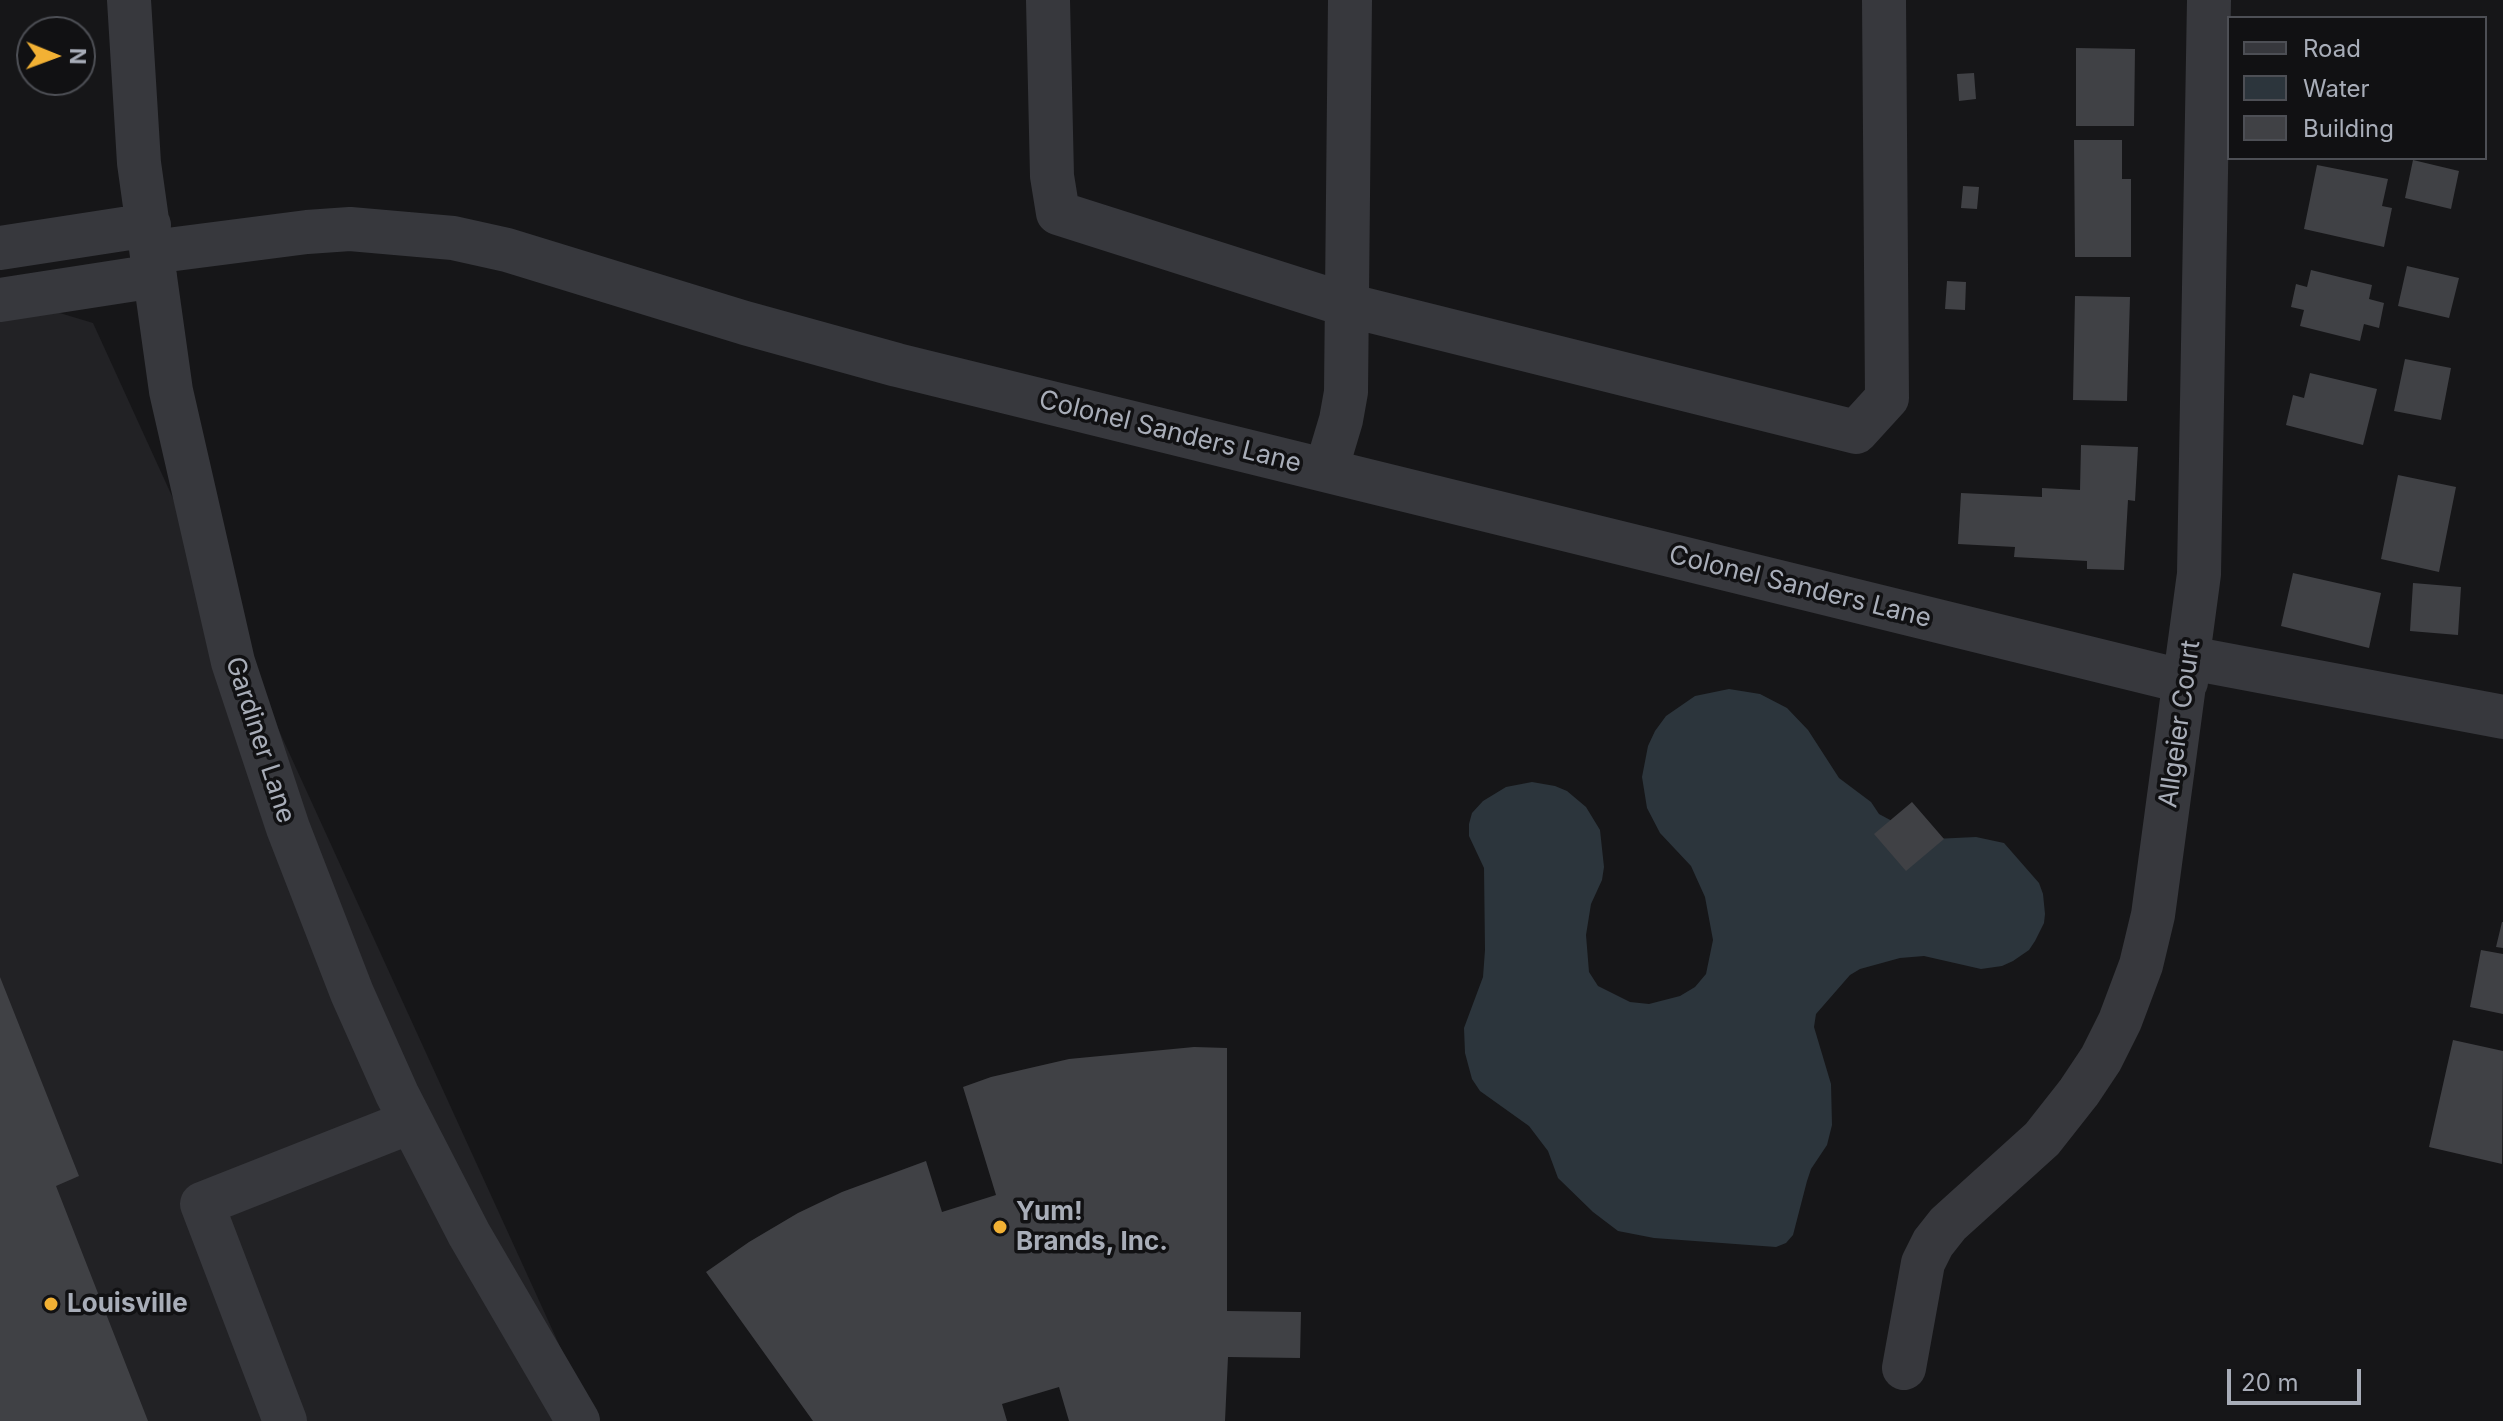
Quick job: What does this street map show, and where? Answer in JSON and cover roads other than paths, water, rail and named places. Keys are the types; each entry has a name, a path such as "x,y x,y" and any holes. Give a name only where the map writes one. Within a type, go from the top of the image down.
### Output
{"street":[{"name":"Gardiner Lane","path":"129,0 139,163 171,391 233,662 288,828 341,965 410,1122 469,1234 578,1421"},
{"path":"1048,0 1052,176 1058,213 1347,305 1856,432 1887,398 1884,0"},
{"path":"1326,470 1346,392 1350,0"},
{"name":"Allgeier Court","path":"1904,1368 1923,1263 1933,1243 1948,1224 2042,1139 2101,1059 2120,1021 2141,965 2153,915 2199,574 2209,0"},
{"name":"Colonel Sanders Lane","path":"152,251 350,229 453,238 507,250 745,323 897,365 1326,470 2188,670 2503,717"},
{"path":"0,248 152,251"},
{"path":"0,300 152,251"},
{"path":"285,1421 202,1204 410,1122"}],"water":[{"path":"1729,689 1760,694 1787,708 1808,730 1839,778 1871,802 1879,814 1920,836 1934,839 1976,837 2004,843 2039,883 2045,914 2044,923 2029,950 2002,966 1981,969 1924,956 1900,958 1860,969 1850,975 1816,1014 1814,1027 1831,1084 1832,1125 1827,1145 1811,1169 1793,1235 1786,1243 1776,1247 1654,1238 1618,1231 1558,1178 1548,1151 1529,1126 1480,1091 1472,1079 1465,1053 1464,1028 1483,977 1485,950 1484,868 1469,836 1469,824 1472,813 1483,801 1506,787 1532,782 1567,791 1586,807 1600,830 1604,867 1602,880 1591,904 1586,935 1589,972 1598,986 1630,1002 1649,1004 1680,996 1695,987 1706,974 1713,940 1705,897 1691,866 1660,833 1647,808 1642,777 1648,746 1666,716 1695,696"}],"place":[{"name":"Yum! Brands, Inc.","path":"1000,1227"},
{"name":"Louisville","path":"51,1304"}]}
